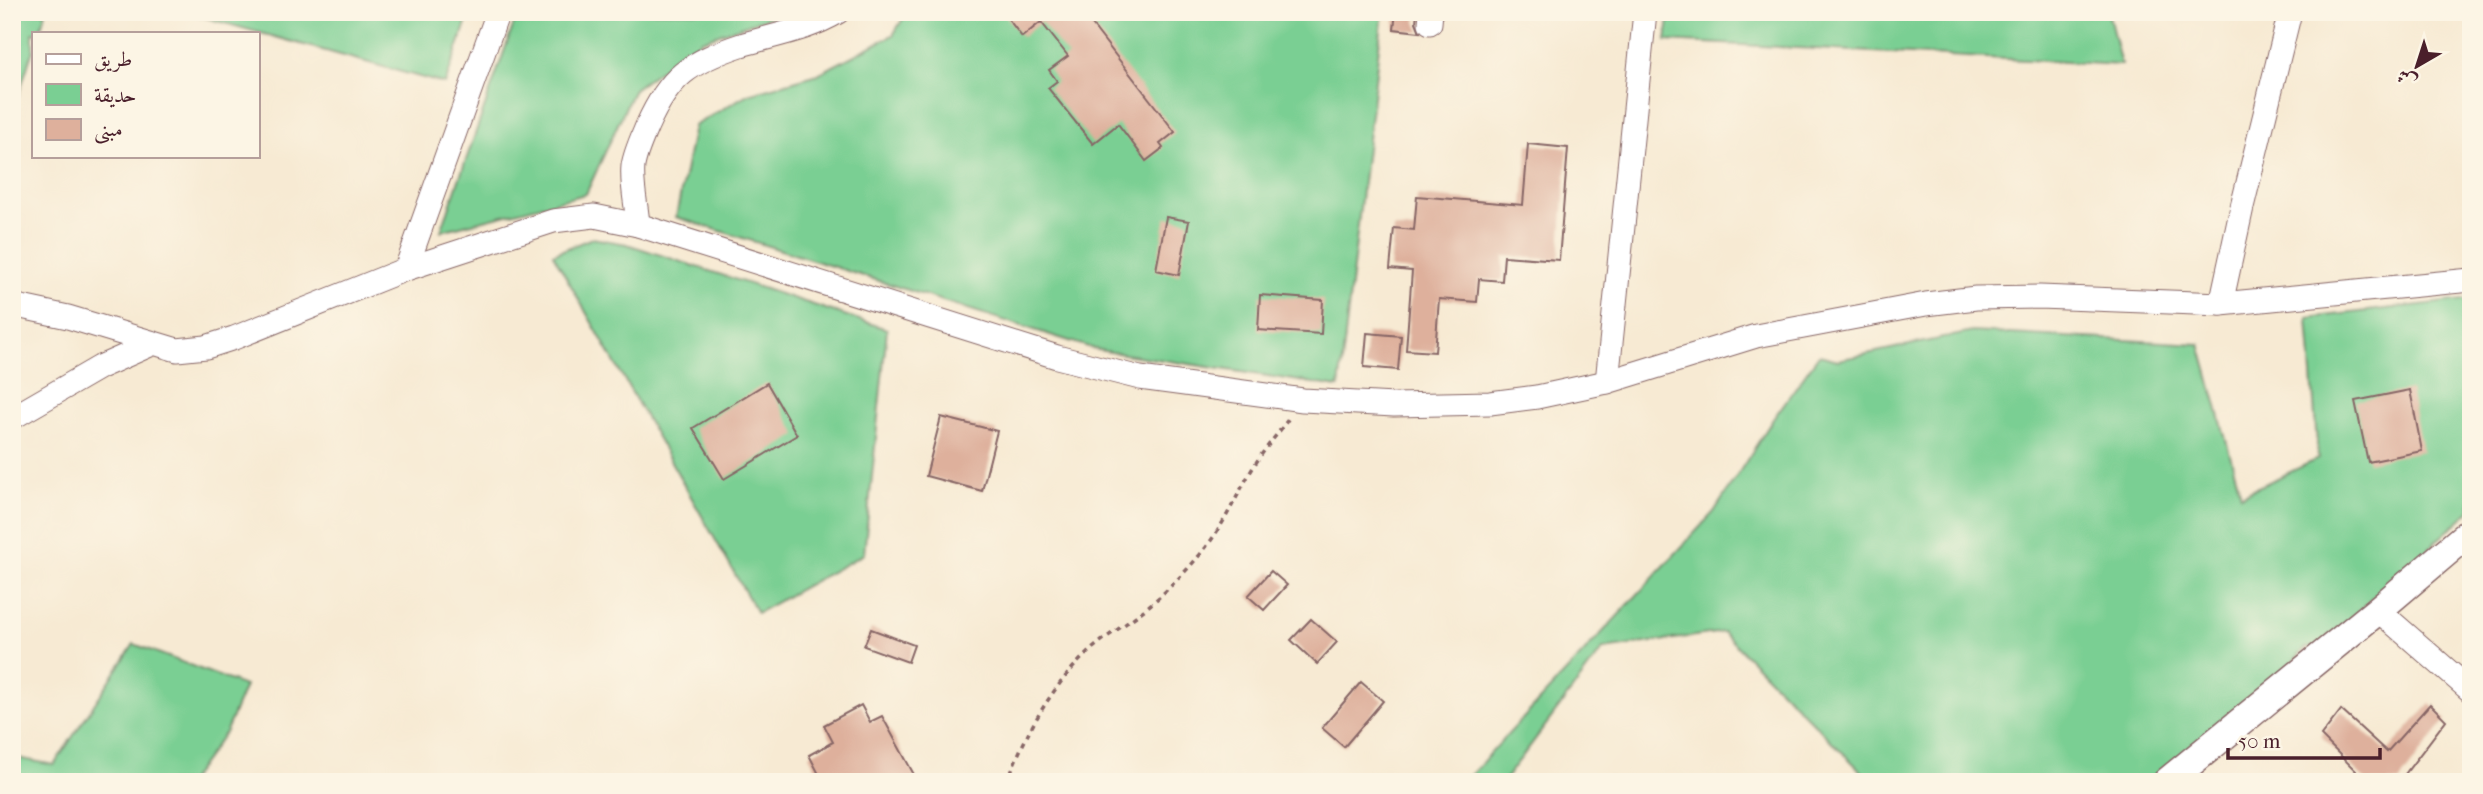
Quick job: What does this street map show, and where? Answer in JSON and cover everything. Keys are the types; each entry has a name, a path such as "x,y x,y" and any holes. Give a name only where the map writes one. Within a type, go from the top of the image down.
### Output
{"street":[{"path":"406,269 498,12"},
{"path":"638,225 633,167 658,100 676,77 701,61 740,46 818,24 838,12"},
{"path":"1607,382 1645,12"},
{"path":"2221,304 2290,12"},
{"path":"12,305 68,317 177,350 206,347 406,269 553,221 594,216 638,225 1057,357 1140,377 1303,400 1394,405 1490,403 1536,397 1607,382 1756,337 1976,298 2040,297 2221,304 2471,280"},
{"path":"12,418 100,367 152,344"},
{"path":"2167,782 2471,531"},
{"path":"2378,610 2471,691"}],"path":[{"path":"1007,782 1019,751 1041,710 1069,671 1094,647 1139,614 1177,580 1199,555 1233,509 1256,463 1303,400"}],"green space":[{"path":"12,12 46,12 39,32 32,32 32,53 12,114"},
{"path":"185,12 470,12 445,84"},
{"path":"518,12 784,12 702,40 634,89 586,194 441,231"},
{"path":"907,12 1383,12 1339,387 1098,350 676,217 694,126 748,94 818,74 893,35"},
{"path":"1670,12 2108,12 2121,65 1666,41"},
{"path":"592,238 627,244 887,329 864,554 757,613 553,254"},
{"path":"2471,299 2471,510 2318,647 2306,648 2206,748 2160,782 1872,782 1723,632 1603,649 1503,782 1464,782 1714,512 1773,419 1819,355 1838,360 1972,332 2200,344 2241,495 2318,459 2308,318"},
{"path":"134,644 245,686 226,731 189,782 12,782 12,757 54,765"}],"building":[{"path":"1003,12 1082,12 1175,132 1160,144 1163,148 1146,161 1118,124 1093,144 1048,88 1057,81 1049,70 1068,56 1041,22 1022,37"},
{"path":"1396,12 1417,12 1416,22 1420,32 1394,29"},
{"path":"1528,144 1568,148 1559,260 1504,256 1502,281 1479,279 1477,302 1439,299 1435,352 1406,350 1412,271 1390,269 1394,228 1414,230 1417,196 1523,205"},
{"path":"1166,217 1189,221 1179,275 1156,270"},
{"path":"1260,295 1323,300 1321,334 1258,330"},
{"path":"1367,333 1401,336 1398,370 1364,367"},
{"path":"767,383 797,435 724,479 693,428"},
{"path":"2410,390 2422,451 2368,462 2355,401"},
{"path":"941,417 997,431 982,491 926,476"},
{"path":"1271,571 1287,585 1264,610 1248,596"},
{"path":"1311,619 1337,642 1317,664 1291,640"},
{"path":"871,629 914,645 908,662 864,646"},
{"path":"1361,682 1383,701 1344,747 1322,728"},
{"path":"2430,704 2446,720 2399,782 2367,782 2321,736 2341,710 2387,752"},
{"path":"861,705 870,722 882,716 918,782 823,782 809,755 833,742 824,725"}]}
